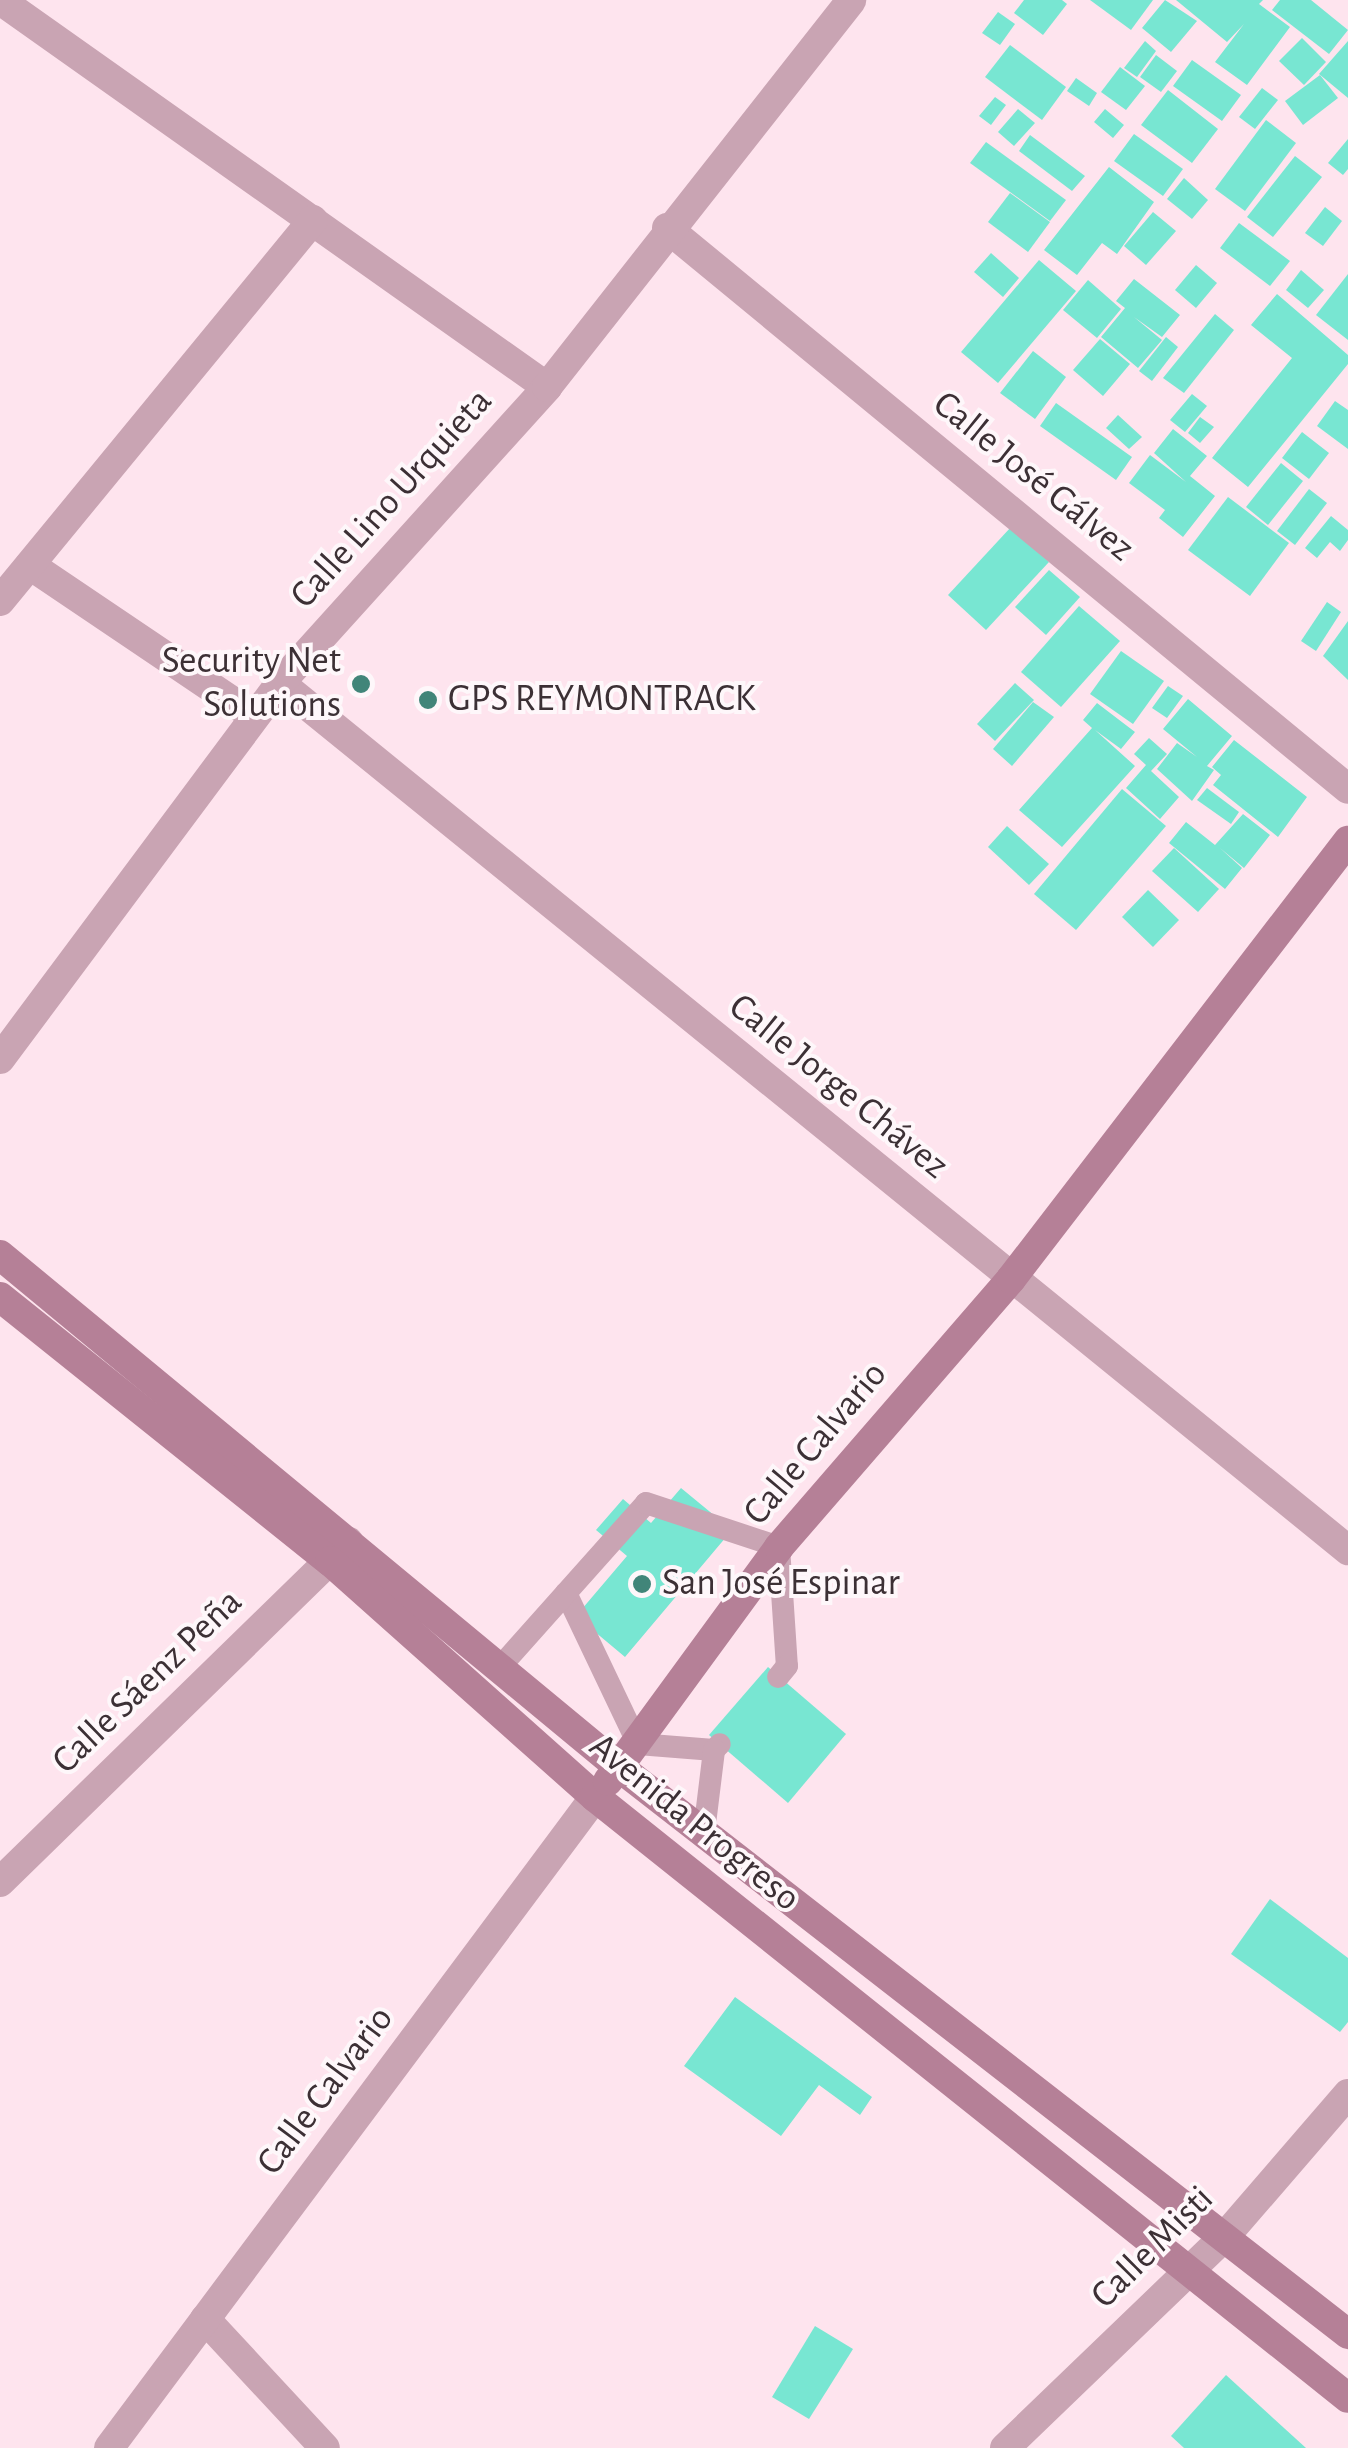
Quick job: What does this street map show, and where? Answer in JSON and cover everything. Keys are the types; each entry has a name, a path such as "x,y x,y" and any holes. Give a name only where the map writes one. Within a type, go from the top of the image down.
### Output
{"main road":[{"name":"Calle Calvario","path":"596,1798 779,1548 1010,1279 1348,840"},
{"name":"Avenida Progreso","path":"0,1256 340,1550 596,1798 1348,2398"},
{"name":"Avenida Progreso","path":"0,1297 340,1550 629,1756 704,1832 1227,2234 1348,2334"}],"street":[{"path":"0,0 547,387"},
{"name":"Calle Lino Urquieta","path":"0,1059 280,683 547,387 667,228 852,0"},
{"path":"0,601 314,220"},
{"name":"Calle José Gálvez","path":"667,228 1348,788"},
{"path":"30,565 254,716"},
{"name":"Calle Jorge Chávez","path":"280,683 1348,1550"},
{"name":"Calle Sáenz Peña","path":"0,1882 340,1550"},
{"name":"Calle Calvario","path":"109,2448 596,1798"},
{"name":"Calle Misti","path":"1005,2448 1227,2234 1348,2094"},
{"path":"205,2319 324,2448"}],"lane":[{"path":"500,1666 646,1503 779,1548 787,1666 778,1677"},
{"path":"566,1592 629,1756 717,1747 704,1832"}],"building":[{"path":"1024,0 1062,0 1067,4 1043,35 1014,13"},
{"path":"1090,0 1153,0 1131,30"},
{"path":"1165,0 1197,21 1171,52 1142,28"},
{"path":"1176,0 1263,0 1259,4 1290,27 1247,85 1215,62 1244,24 1227,42"},
{"path":"1280,0 1311,0 1348,30 1329,54 1272,10"},
{"path":"998,12 1015,24 1000,45 982,33"},
{"path":"1302,38 1326,62 1304,85 1279,61"},
{"path":"1145,41 1156,51 1137,77 1124,68"},
{"path":"1348,41 1348,98 1319,74"},
{"path":"1010,45 1066,87 1042,120 985,77"},
{"path":"1156,55 1177,71 1161,92 1140,77"},
{"path":"1192,60 1241,95 1222,121 1173,86"},
{"path":"1120,67 1145,86 1126,110 1101,92"},
{"path":"1320,75 1338,98 1303,125 1285,101"},
{"path":"1076,78 1097,93 1089,106 1067,91"},
{"path":"1262,88 1278,100 1255,129 1239,117"},
{"path":"1168,90 1218,129 1192,163 1141,125"},
{"path":"995,97 1006,105 991,125 979,116"},
{"path":"1018,109 1035,123 1014,146 998,132"},
{"path":"1105,109 1124,125 1113,138 1094,122"},
{"path":"1266,120 1296,143 1245,211 1215,189"},
{"path":"1134,134 1183,169 1163,196 1114,161"},
{"path":"1030,135 1085,176 1072,191 1019,151"},
{"path":"1348,139 1348,169 1343,175 1328,163"},
{"path":"986,142 1066,200 1050,221 970,163"},
{"path":"1295,156 1322,177 1273,237 1247,217"},
{"path":"1109,167 1154,202 1117,254 1102,243 1077,275 1044,250"},
{"path":"1184,178 1208,200 1192,219 1167,199"},
{"path":"1010,193 1050,222 1028,252 988,222"},
{"path":"1325,207 1342,221 1323,246 1305,233"},
{"path":"1153,212 1176,231 1146,265 1124,246"},
{"path":"1239,223 1290,261 1270,286 1220,248"},
{"path":"991,253 1019,278 1003,297 974,272"},
{"path":"1039,260 1076,291 998,383 961,352"},
{"path":"1196,265 1217,283 1196,308 1175,290"},
{"path":"1301,270 1324,290 1308,308 1286,290"},
{"path":"1348,274 1348,340 1316,315"},
{"path":"1134,279 1180,315 1162,337 1134,317 1162,340 1138,368 1101,337 1125,308 1116,301"},
{"path":"1088,280 1121,309 1097,338 1063,310"},
{"path":"1277,294 1348,355 1348,364 1248,487 1212,458 1292,358 1251,325"},
{"path":"1215,314 1234,330 1184,393 1163,378"},
{"path":"1166,337 1178,347 1152,381 1139,371"},
{"path":"1100,339 1130,364 1103,396 1073,370"},
{"path":"1033,351 1066,377 1035,419 1000,393"},
{"path":"1192,394 1207,406 1185,432 1170,420"},
{"path":"1335,401 1348,410 1348,449 1317,426"},
{"path":"1056,403 1132,457 1116,480 1040,426"},
{"path":"1118,415 1142,437 1129,449 1106,428"},
{"path":"1200,417 1214,427 1200,443 1188,433"},
{"path":"1173,429 1207,456 1190,476 1215,496 1183,537 1159,518 1165,510 1129,483 1150,455 1186,482 1154,453"},
{"path":"1302,432 1329,453 1309,479 1282,458"},
{"path":"1281,463 1303,481 1268,525 1246,507"},
{"path":"1309,489 1327,503 1295,545 1277,531"},
{"path":"1228,497 1289,543 1250,596 1188,550"},
{"path":"1331,516 1348,530 1348,540 1340,551 1330,542 1317,558 1305,548"},
{"path":"1011,527 1049,562 986,630 948,595"},
{"path":"1049,570 1080,597 1046,635 1015,607"},
{"path":"1327,602 1341,612 1316,651 1301,641"},
{"path":"1079,606 1120,641 1061,707 1021,672"},
{"path":"1348,621 1348,680 1323,656"},
{"path":"1121,651 1164,681 1133,724 1090,694"},
{"path":"1015,683 1034,700 995,741 977,724"},
{"path":"1168,686 1183,696 1167,718 1152,708"},
{"path":"1188,699 1232,736 1207,766 1214,770 1192,801 1157,769 1177,743 1197,757 1163,729"},
{"path":"1033,702 1054,717 1012,766 993,749"},
{"path":"1097,703 1135,732 1121,749 1095,730 1135,766 1062,847 1019,810 1092,728 1083,720"},
{"path":"1149,738 1167,754 1151,771 1179,797 1160,819 1126,788 1146,765 1134,754"},
{"path":"1234,740 1307,797 1278,837 1213,785 1221,775 1212,767"},
{"path":"1207,788 1239,812 1231,824 1197,800"},
{"path":"1122,789 1166,826 1076,930 1034,894"},
{"path":"1243,814 1270,835 1244,868 1220,848 1242,868 1225,889 1169,843 1186,822 1215,845"},
{"path":"1007,826 1049,864 1029,885 988,847"},
{"path":"1174,848 1219,889 1198,912 1152,871"},
{"path":"1148,890 1179,920 1153,947 1122,917"},
{"path":"681,1488 732,1530 625,1657 576,1616 627,1556 596,1530 623,1499 651,1523"},
{"path":"768,1667 846,1734 788,1803 709,1735"},
{"path":"1270,1899 1348,1958 1348,2022 1340,2032 1231,1954"},
{"path":"735,1997 872,2097 860,2115 819,2085 781,2136 684,2066"},
{"path":"815,2326 853,2349 809,2419 772,2397"},
{"path":"1226,2375 1306,2448 1184,2448 1171,2436"}],"place":[{"name":"Security Net Solutions","path":"361,684"},
{"name":"GPS REYMONTRACK","path":"428,700"},
{"name":"San José Espinar","path":"642,1584"}]}
